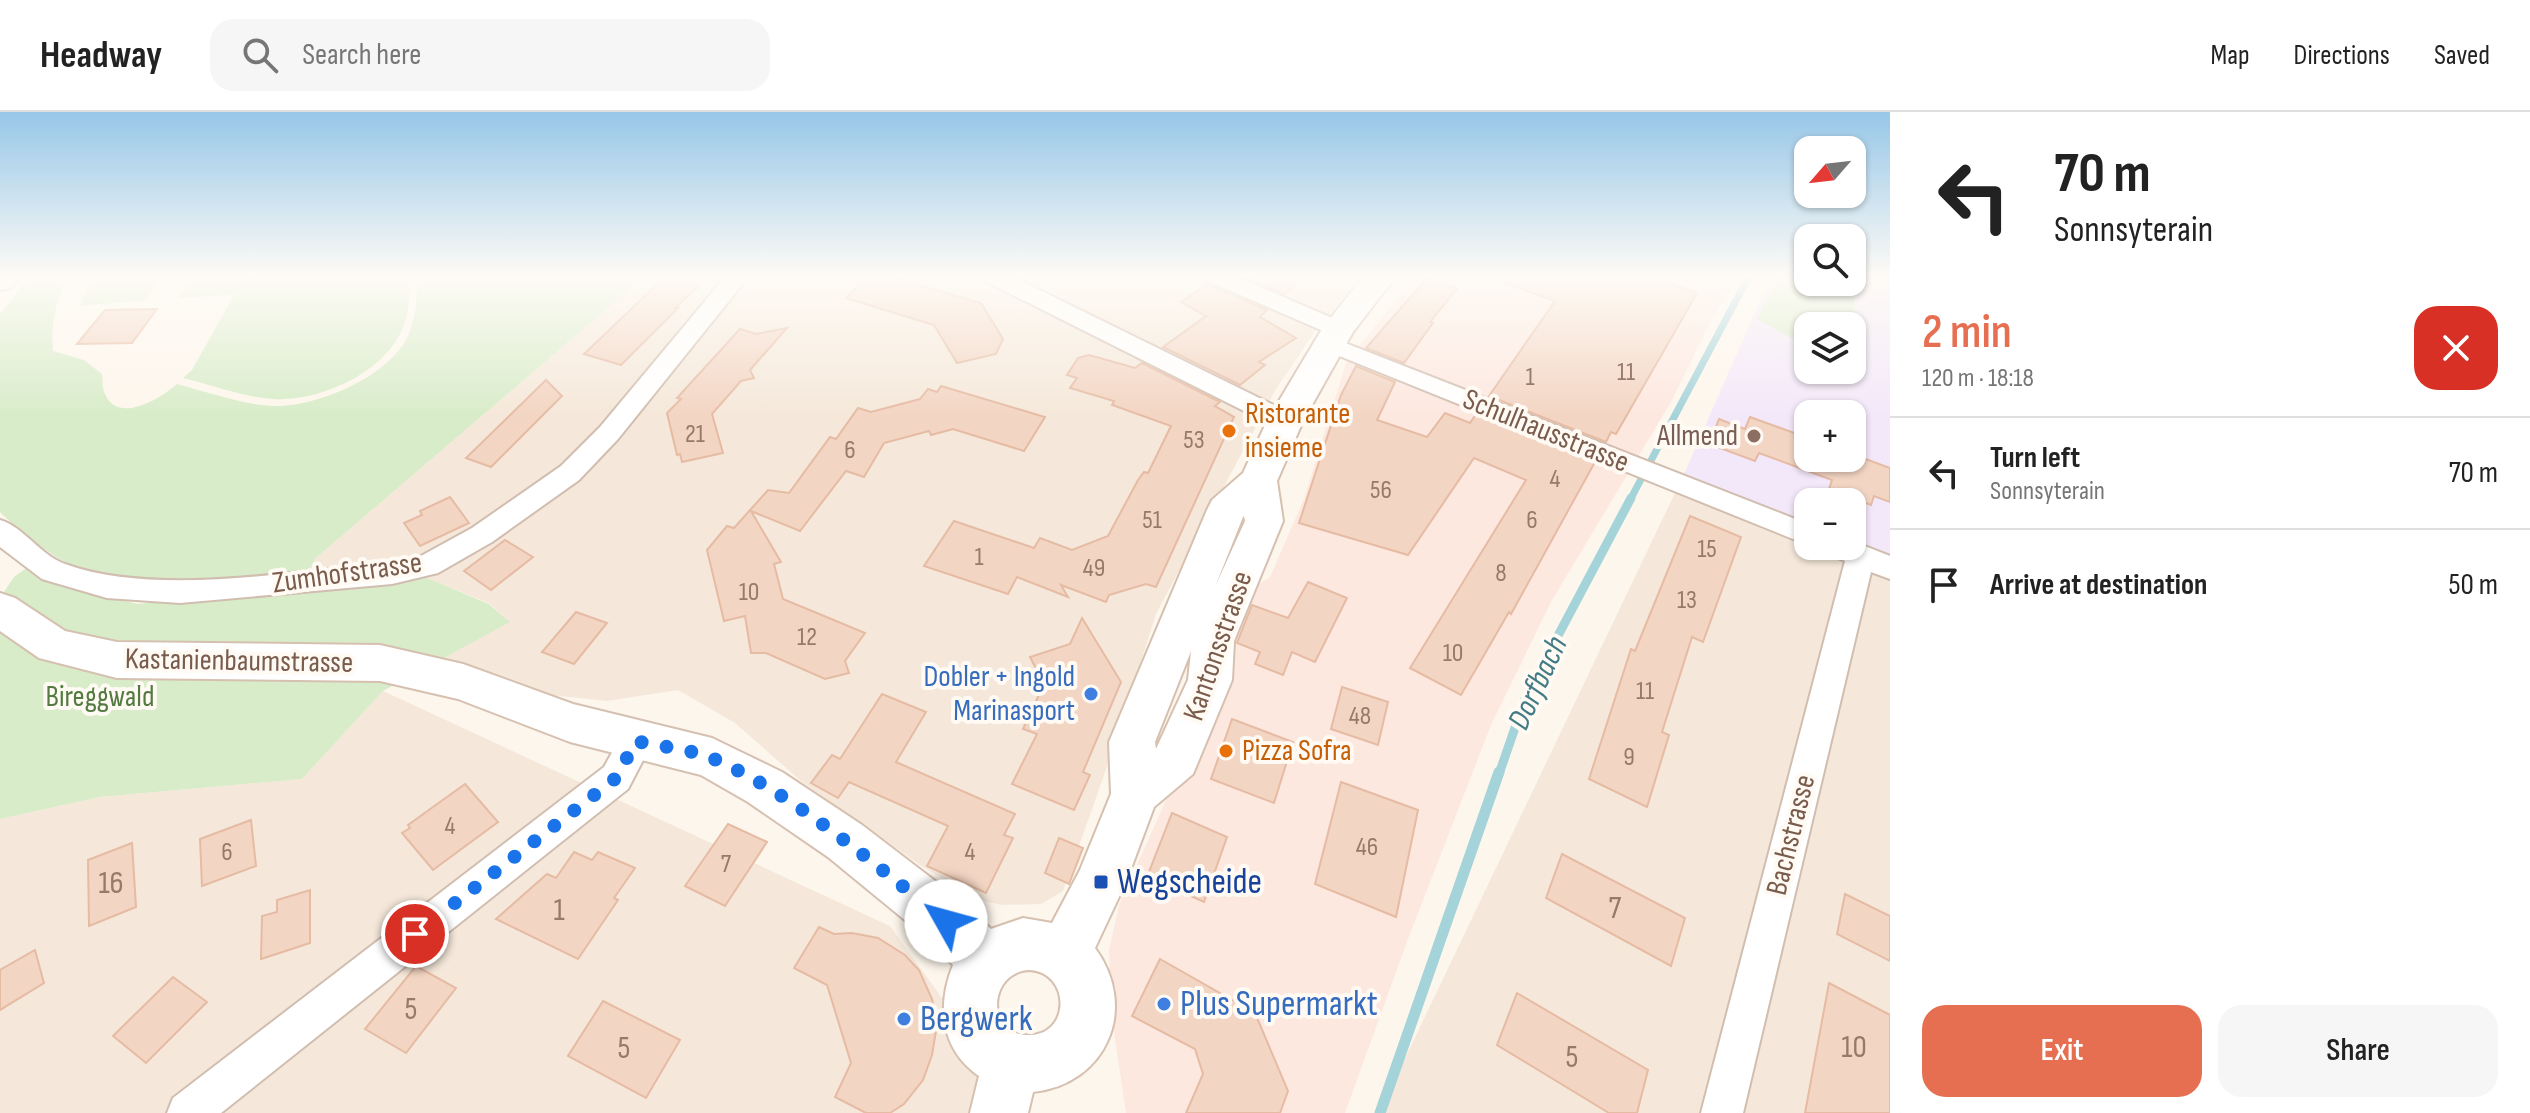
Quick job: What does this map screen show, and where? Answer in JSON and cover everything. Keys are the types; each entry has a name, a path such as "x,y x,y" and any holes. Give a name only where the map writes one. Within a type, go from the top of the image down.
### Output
{"main road":[{"name":"Kantonsstrasse","path":"1063,956 1101,882 1135,794 1176,760 1210,680 1213,641 1264,521 1258,481 1285,421 1344,323"},
{"name":"Kastanienbaumstrasse","path":"0,609 54,646 117,660 380,663 463,682 570,723 712,758 765,787 845,841 946,921 986,960"},
{"path":"1031,943 1063,956 1083,980 1088,994 1087,1025 1080,1039 1057,1059 1042,1064 1005,1087 971,1015 971,985 986,960 1014,944 1031,943"}],"street":[{"name":"Zumhofstrasse","path":"0,530 16,546 52,571 107,587 180,592 392,573 428,565 506,519 570,473 609,433 700,323"},
{"path":"1091,323 1285,421"},
{"name":"Schulhausstrasse","path":"1308,323 1632,465 1794,530"},
{"name":"Bachstrasse","path":"1722,1113 1861,560"},
{"path":"188,1113 616,778 636,741"}],"shaded area":[{"path":"591,323 1322,323 1276,389 1156,614 1114,747 1063,891 1041,904 1002,905 979,900 920,865 801,781 735,723 678,690 607,701 551,695 438,661 509,621 489,603 401,568 306,575 316,558"},
{"path":"1378,323 1711,323 1671,402 1551,602 1491,725 1345,1113 1126,1113 1112,1019 1109,950 1119,905 1163,807 1243,594 1270,577 1304,499 1347,360"},
{"name":"Allmend","path":"1750,323 1794,323 1794,384 1866,384 1866,323 1890,323 1890,556 1866,547 1866,488 1794,488 1794,518 1684,474"},
{"path":"1684,474 1794,518 1794,560 1866,560 1866,550 1890,556 1890,1113 1379,1113"},
{"path":"383,691 890,926 1025,1113 0,1113 0,819 100,797 302,779"}],"green space":[{"path":"0,323 53,323 53,351 84,360 102,374 104,392 111,403 129,408 161,396 177,384 272,406 309,402 329,396 385,365 408,336 413,323 591,323 316,558 306,575 160,581 103,575 79,569 60,559 0,512"},
{"path":"218,323 405,323 395,342 367,370 350,381 311,395 291,399 250,396 183,378 192,370"},
{"path":"1764,323 1794,323 1794,339"},
{"name":"Bireggwald","path":"28,567 55,584 138,604 336,581 427,578 489,604 510,622 383,691 302,779 100,797 0,819 0,598 14,577"}],"building":[{"path":"95,323 147,323 132,343 77,344"},
{"path":"617,323 663,323 621,365 584,354"},
{"path":"927,323 993,323 1003,339 996,354 957,363 934,325"},
{"path":"1197,323 1270,323 1296,338 1259,362 1265,365 1240,385 1163,347"},
{"path":"1388,323 1433,323 1404,363 1366,348"},
{"path":"1540,323 1680,323 1616,434 1611,432 1606,442 1489,396"},
{"path":"787,328 750,370 754,378 741,381 712,414 723,453 682,462 680,454 677,455 667,413 681,399 677,398 740,329 756,334"},
{"path":"1089,355 1135,368 1142,363 1220,402 1215,406 1234,417 1156,587 1146,584 1109,595 1106,602 1061,585 1068,597 1017,577 1008,594 924,566 954,521 1034,548 1040,538 1072,550 1108,536 1138,480 1144,472 1148,473 1171,426 1112,405 1114,401 1070,388 1077,378 1067,375 1078,358"},
{"path":"1356,366 1395,382 1377,420 1427,437 1445,413 1470,423 1476,414 1595,462 1511,614 1509,612 1461,695 1410,668 1526,480 1474,458 1408,555 1299,523 1341,395"},
{"path":"546,380 562,396 491,467 466,458"},
{"path":"941,386 1045,417 1024,451 953,429 931,435 929,431 884,443 864,477 846,471 800,531 751,511 781,562 774,564 783,599 865,633 845,661 849,673 825,679 766,653 751,653 745,616 724,621 707,550 727,526 734,528 768,490 789,493 830,437 836,439 858,408 871,412 920,399 928,389 937,392"},
{"path":"1750,417 1794,433 1794,466 1759,453 1755,461 1709,444 1719,419 1745,429"},
{"path":"1866,459 1890,468 1890,502 1874,496 1871,505 1866,503 1866,488 1829,488 1832,480 1810,472 1866,472"},
{"path":"450,497 469,523 420,546 404,523 422,515 420,511"},
{"path":"1690,516 1741,537 1703,642 1692,637 1662,732 1669,735 1647,807 1589,779 1631,649 1635,651"},
{"path":"505,540 533,557 491,590 464,571"},
{"path":"1308,582 1347,598 1315,662 1292,652 1283,675 1255,664 1260,652 1237,643 1252,605 1288,618"},
{"path":"576,612 607,623 574,664 542,652"},
{"path":"1082,618 1121,682 1083,772 1090,775 1074,810 1012,784 1037,734 1023,729 1044,684 1030,657 1070,644"},
{"path":"1342,687 1388,702 1378,745 1331,729"},
{"path":"882,694 926,712 896,762 1015,814 1004,835 1013,838 986,893 927,866 948,826 849,782 838,798 811,783 832,755 840,759"},
{"path":"1232,719 1293,742 1274,803 1211,779"},
{"path":"1341,782 1418,810 1396,917 1315,884"},
{"path":"465,784 498,822 433,870 402,833 410,828 408,825"},
{"path":"1172,813 1227,837 1204,902 1147,877"},
{"path":"251,820 256,866 202,886 200,839"},
{"path":"728,824 767,842 725,906 685,886"},
{"path":"1059,838 1083,848 1069,884 1045,873"},
{"path":"132,843 136,907 89,926 88,860"},
{"path":"574,852 592,860 598,852 635,868 614,898 618,900 578,959 496,919 547,874 556,878"},
{"path":"1562,854 1685,918 1671,966 1546,898"},
{"path":"310,890 310,943 261,959 262,916 277,912 277,900"},
{"path":"1845,894 1890,916 1890,961 1837,934"},
{"path":"819,927 834,934 852,933 878,938 905,955 919,970 932,999 937,1025 932,1055 923,1080 904,1104 890,1113 866,1113 835,1097 851,1063 827,985 794,968"},
{"path":"35,950 44,983 0,1010 0,970"},
{"path":"1160,959 1255,1013 1288,1091 1280,1113 1186,1113 1203,1074 1195,1049 1132,1016"},
{"path":"416,966 456,988 406,1053 365,1029"},
{"path":"173,977 207,1002 146,1063 113,1036"},
{"path":"1829,983 1890,1015 1890,1113 1805,1113"},
{"path":"1517,993 1648,1070 1637,1113 1609,1113 1497,1045"},
{"path":"603,1001 680,1040 646,1098 568,1056"}],"waterway":[{"name":"Dorfbach","path":"1630,500 1724,323"},
{"name":"Dorfbach","path":"1499,774 1526,696 1631,498"},
{"name":"Dorfbach","path":"1380,1113 1499,772"}],"place":[{"name":"Ristorante insieme","path":"1229,431"},
{"name":"Allmend","path":"1754,436"},
{"name":"Dobler + Ingold Marinasport","path":"1091,694"},
{"name":"Pizza Sofra","path":"1226,751"},
{"name":"Wegscheide","path":"1101,882"},
{"name":"Plus Supermarkt","path":"1164,1004"},
{"name":"Bergwerk","path":"904,1019"}],"route":[{"path":"415,934 616,778 636,741 712,758 765,787 845,841 946,921"}]}
